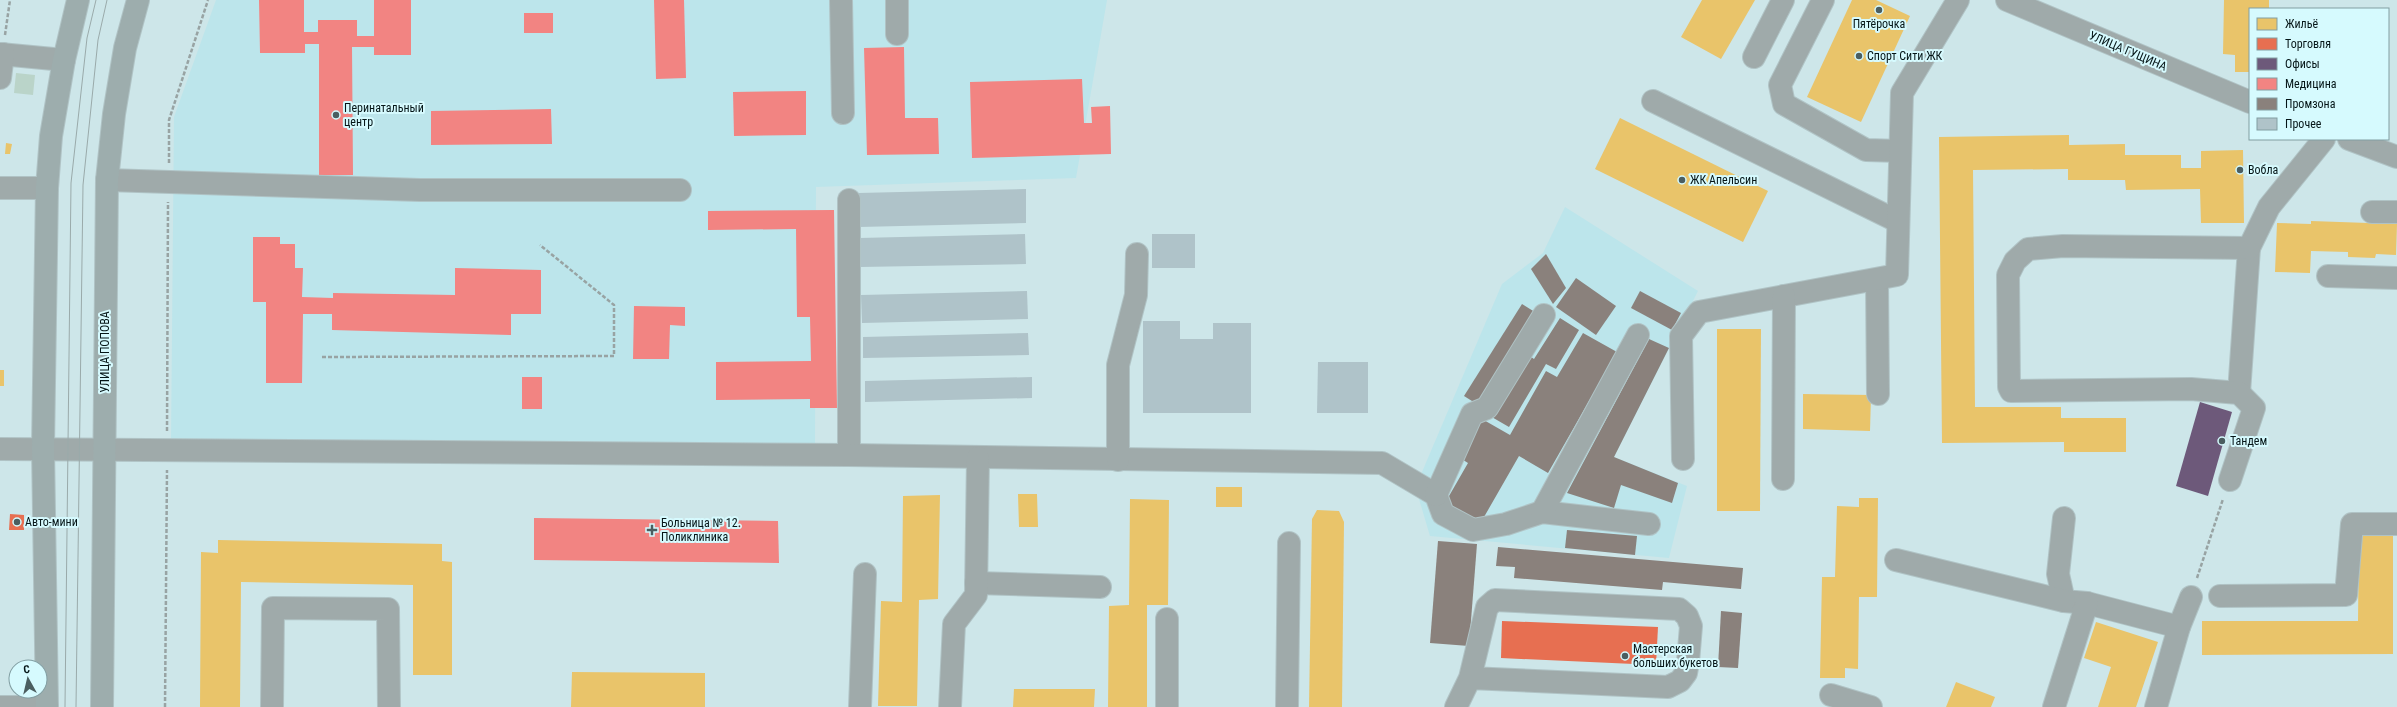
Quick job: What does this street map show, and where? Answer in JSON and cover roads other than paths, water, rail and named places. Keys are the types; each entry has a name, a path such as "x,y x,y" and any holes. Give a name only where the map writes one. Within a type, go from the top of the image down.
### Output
{"main road":[{"path":"47,707 43,448 47,188 52,136 64,60 78,0"},
{"name":"УЛИЦА ПОПОВА","path":"102,707 107,180 114,114 125,48 138,0"}],"street":[{"path":"841,0 843,113"},
{"path":"897,0 897,34"},
{"path":"1754,57 1783,0"},
{"path":"1823,0 1780,85 1784,104 1866,150 1900,151"},
{"path":"1683,459 1681,336 1699,312 1877,280 1897,275 1897,221 1902,92 1958,0"},
{"name":"УЛИЦА ГУЩИНА","path":"2007,0 2249,102"},
{"path":"0,78 1,54 64,60"},
{"path":"1653,101 1897,221"},
{"path":"2239,393 2249,248 2269,207 2323,140"},
{"path":"2352,140 2397,157"},
{"path":"107,180 420,190 680,190"},
{"path":"0,188 47,188"},
{"path":"849,200 849,455"},
{"path":"2372,212 2397,212"},
{"path":"2230,480 2254,408 2239,393 2191,389 2011,390 2009,387 2008,275 2015,262 2028,249 2063,246 2249,248"},
{"path":"1118,460 1118,365 1136,295 1138,254"},
{"path":"2328,276 2397,278"},
{"path":"1877,280 1878,394"},
{"path":"1784,296 1784,479"},
{"path":"1436,495 1472,414 1487,408 1544,315"},
{"path":"1542,512 1638,334"},
{"path":"0,449 43,448 849,455 1382,463 1436,495 1443,514 1473,530 1506,524 1542,512 1649,524"},
{"path":"950,707 954,624 976,595 978,458"},
{"path":"2064,518 2058,574 2064,601"},
{"path":"2220,596 2346,596 2352,524 2397,524"},
{"path":"1287,707 1289,543"},
{"path":"1896,560 2064,601 2087,603 2178,627"},
{"path":"860,707 865,574"},
{"path":"976,583 1100,587"},
{"path":"2156,707 2178,627 2191,597"},
{"path":"1456,707 1470,678 1487,607 1495,600 1679,609 1687,616 1691,626 1686,673 1680,681 1668,687 1470,678"},
{"path":"2054,707 2087,603"},
{"path":"272,707 273,608 388,609 389,707"},
{"path":"1166,707 1167,619"},
{"path":"1831,695 1871,707"},
{"path":"0,706 47,707"}],"tram line":[{"path":"65,707 71,183 87,38 96,0"},
{"path":"76,707 83,185 98,40 107,0"}],"place":[{"name":"Пятёрочка","path":"1879,10"},
{"name":"Спорт Сити ЖК","path":"1859,56"},
{"name":"Перинатальный центр","path":"336,115"},
{"name":"Вобла","path":"2240,170"},
{"name":"ЖК Апельсин","path":"1682,180"},
{"name":"Тандем","path":"2222,441"},
{"name":"Авто-мини","path":"17,522"},
{"name":"Больница № 12. Поликлиника","path":"652,530"},
{"name":"Мастерская больших букетов","path":"1625,656"}]}
